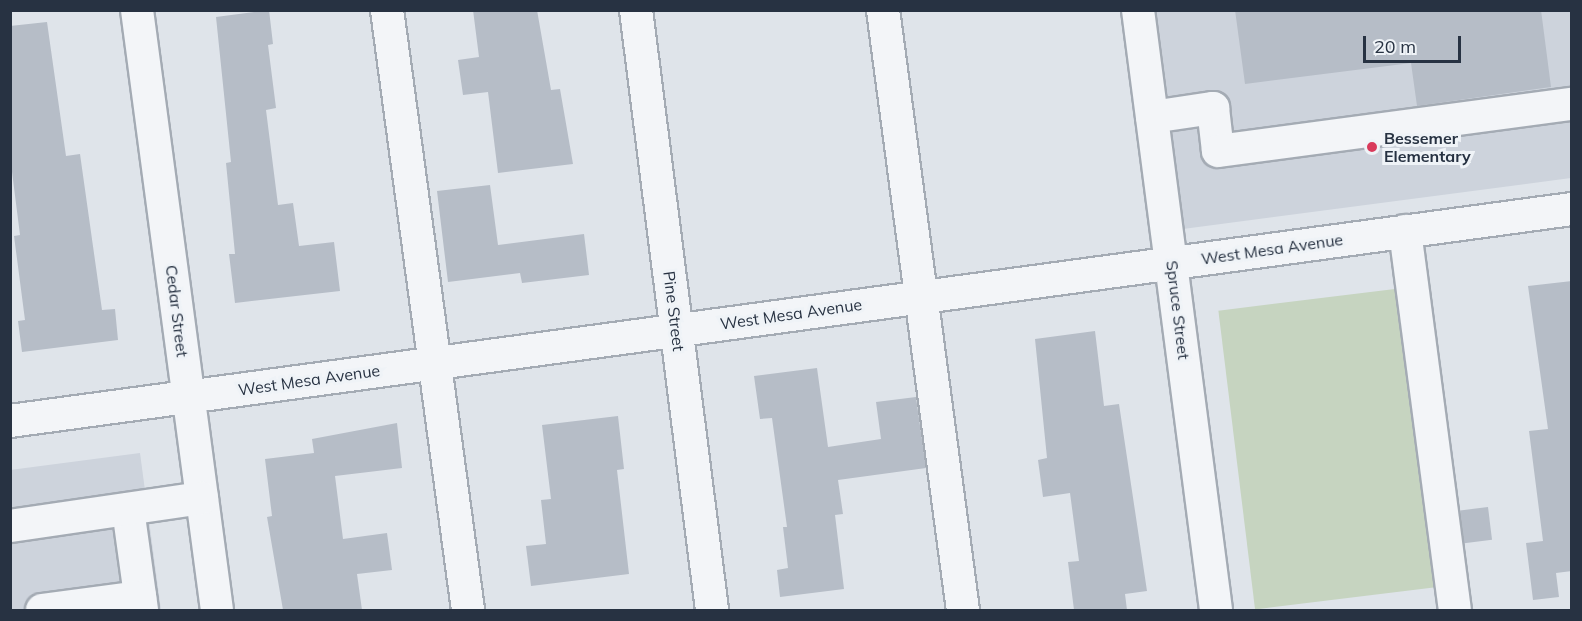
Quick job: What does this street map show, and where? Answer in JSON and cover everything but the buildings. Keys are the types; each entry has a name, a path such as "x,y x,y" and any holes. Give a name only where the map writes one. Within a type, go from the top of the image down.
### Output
{"street":[{"name":"Cedar Street","path":"137,10 217,610"},
{"path":"387,10 468,610"},
{"name":"Pine Street","path":"636,10 712,610"},
{"path":"883,10 963,610"},
{"name":"Spruce Street","path":"1138,10 1216,610"},
{"path":"1152,117 1213,108 1218,151 1572,104"},
{"name":"West Mesa Avenue","path":"10,421 1572,209"},
{"path":"1405,231 1455,610"},
{"path":"10,526 202,498"},
{"path":"42,610 141,604 128,509"}],"shaded area":[{"name":"Bessemer Elementary","path":"1156,11 1571,11 1571,178 1183,229"},
{"path":"140,453 161,610 11,610 10,470"}],"green space":[{"path":"1403,288 1440,587 1255,609 1218,311"}],"place":[{"name":"Bessemer Elementary","path":"1372,147"}]}
